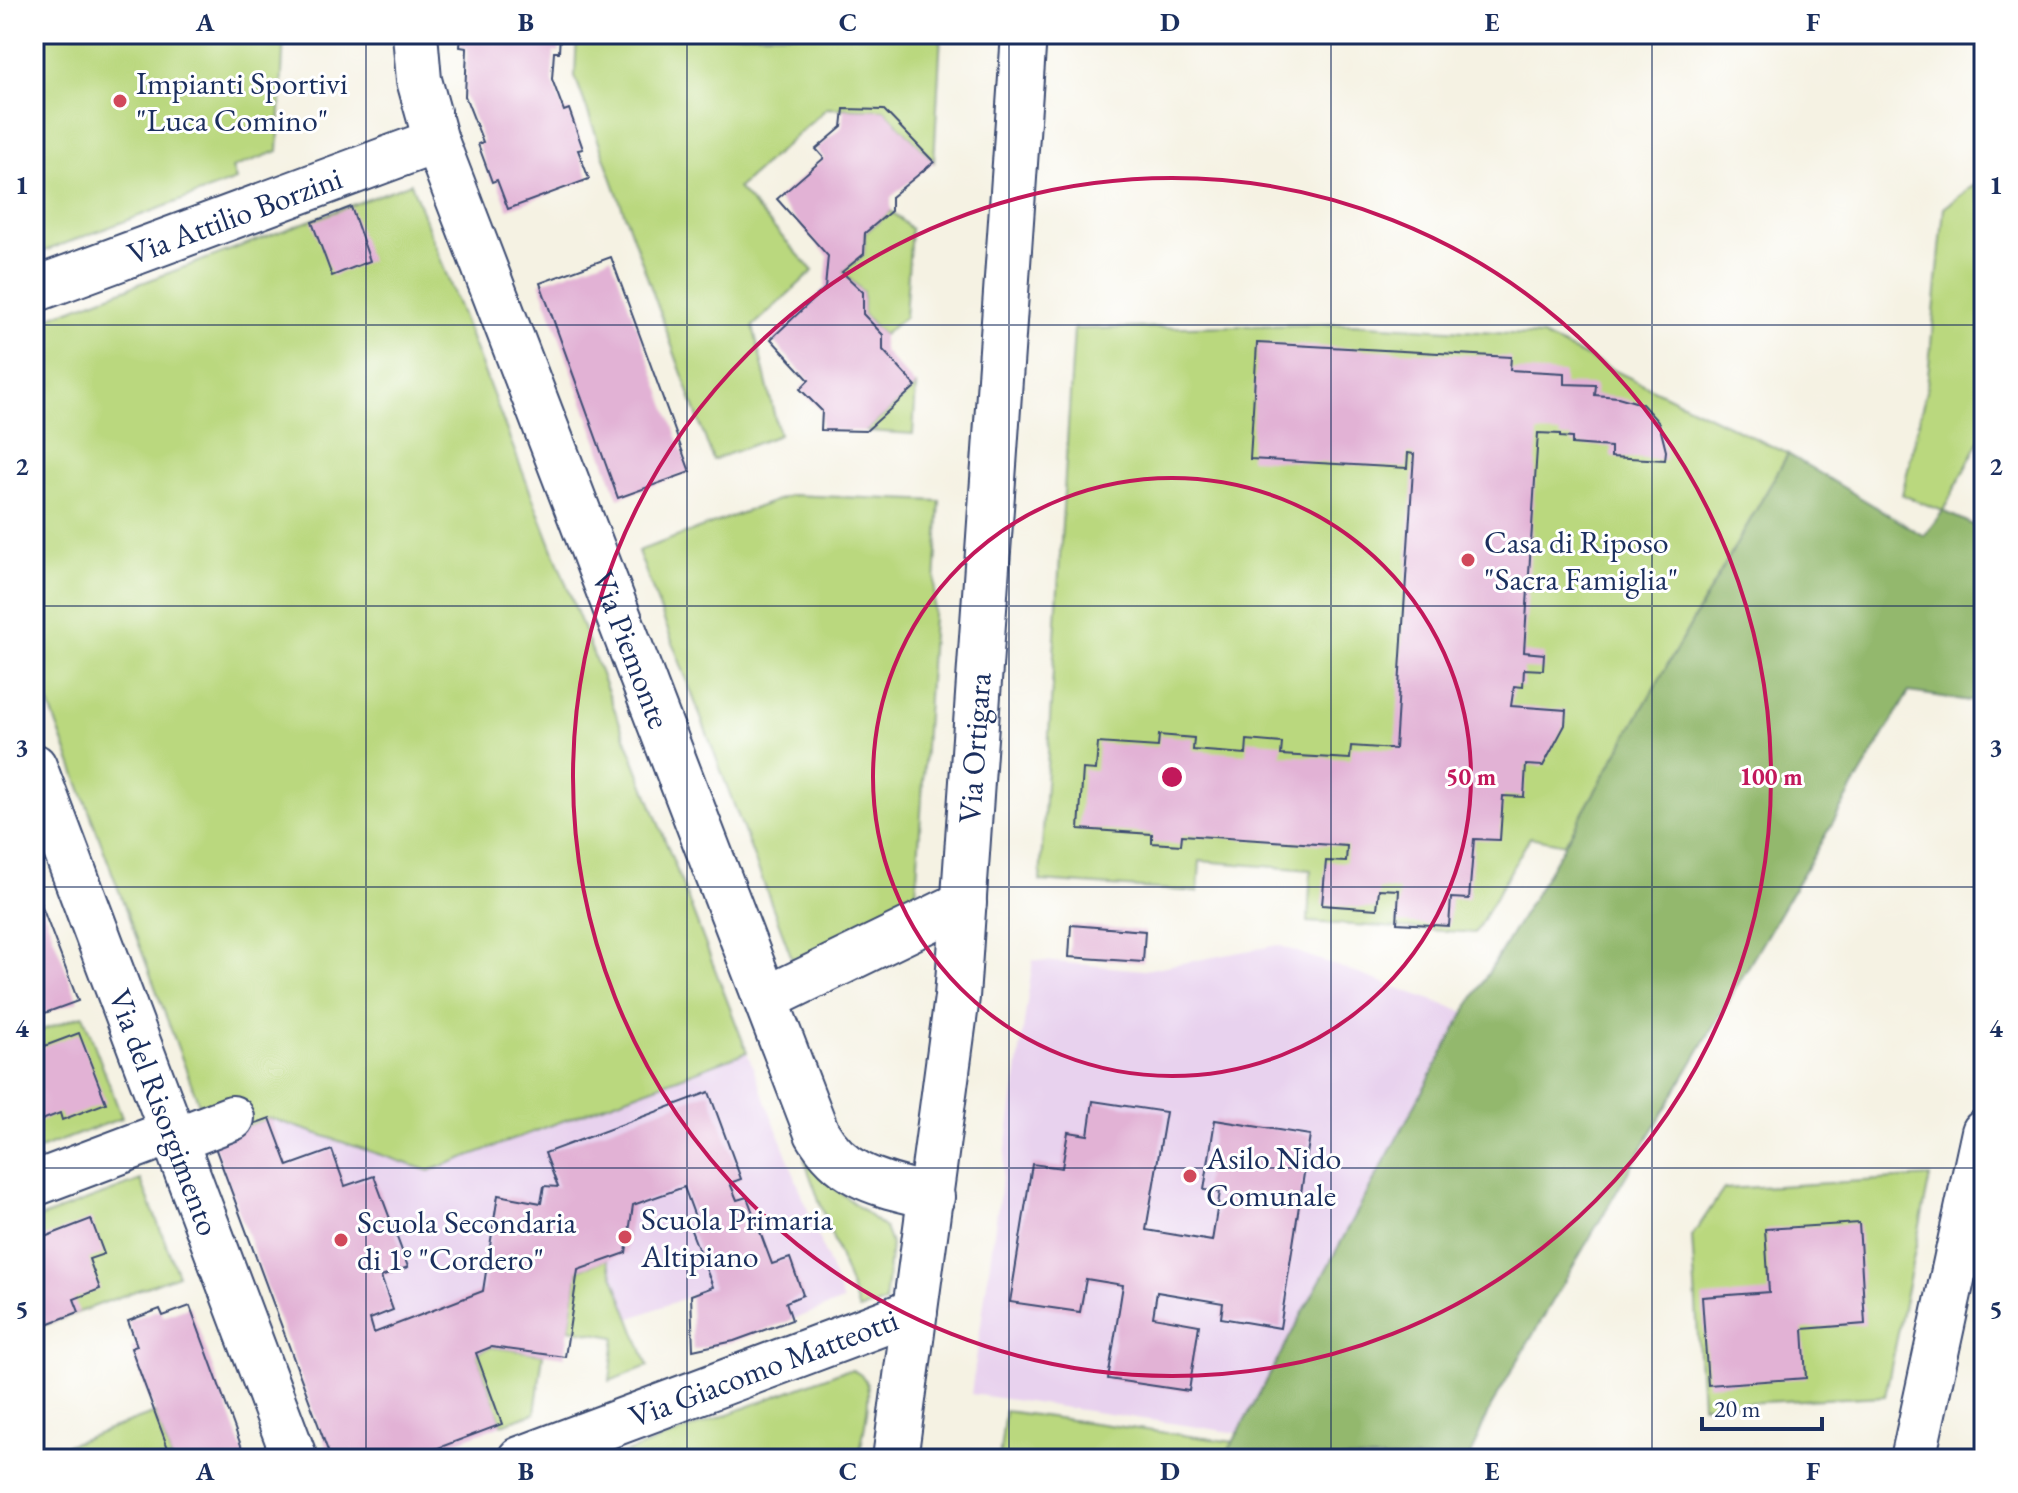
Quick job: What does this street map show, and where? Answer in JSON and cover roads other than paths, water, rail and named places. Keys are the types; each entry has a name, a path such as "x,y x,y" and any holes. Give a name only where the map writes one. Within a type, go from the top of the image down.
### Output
{"street":[{"name":"Via Piemonte","path":"415,34 419,80 436,141 817,1133 827,1151 843,1166 863,1178 932,1197"},
{"name":"Via Ortigara","path":"895,1459 956,1008 1024,34"},
{"name":"Via Attilio Borzini","path":"34,290 436,141"},
{"name":"Via del Risorgimento","path":"34,766 295,1459"},
{"path":"766,999 964,903"},
{"path":"34,1184 232,1118"},
{"path":"1913,1459 1984,1132"},
{"name":"Via Giacomo Matteotti","path":"520,1459 915,1311"}],"place":[{"name":"Impianti Sportivi \"Luca Comino\"","path":"120,101"},
{"name":"Casa di Riposo \"Sacra Famiglia\"","path":"1468,560"},
{"name":"Asilo Nido Comunale","path":"1190,1176"},
{"name":"Scuola Primaria Altipiano","path":"625,1237"},
{"name":"Scuola Secondaria di 1° \"Cordero\"","path":"341,1240"}]}
